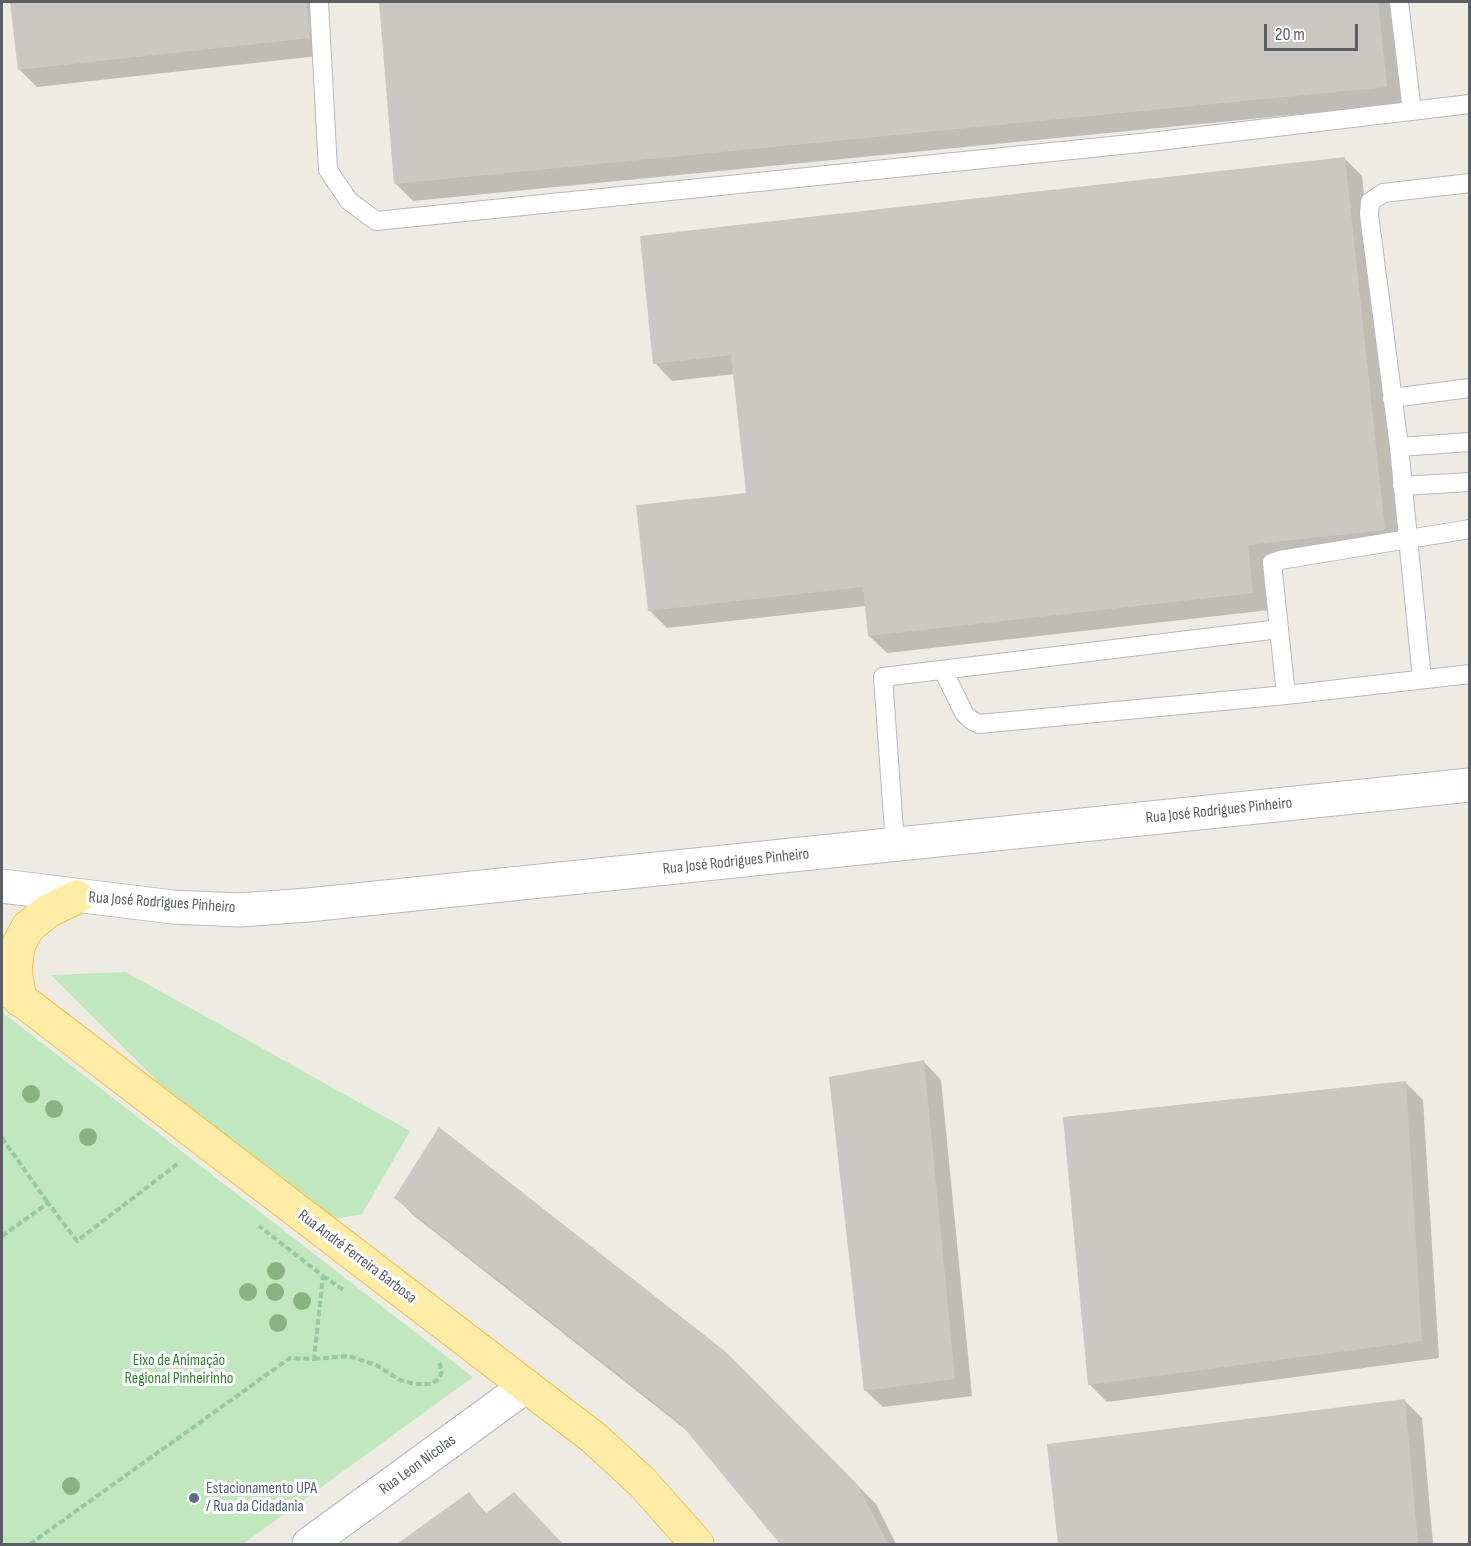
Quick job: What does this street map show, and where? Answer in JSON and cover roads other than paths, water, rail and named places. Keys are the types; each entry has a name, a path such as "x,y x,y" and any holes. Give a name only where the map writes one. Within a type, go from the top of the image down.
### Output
{"main road":[{"name":"Rua José Rodrigues Pinheiro","path":"2,886 173,907 239,910 370,900 1470,785"},
{"path":"11,993 18,946 28,927 48,911 77,897"},
{"name":"Rua André Ferreira Barbosa","path":"11,993 594,1438 642,1482 697,1545"},
{"name":"Rua Leon Nícolas","path":"309,1545 526,1386"}],"lane":[{"path":"319,2 328,170 349,201 376,221 1115,145 1470,104"},
{"path":"1400,2 1412,111"},
{"path":"1422,679 1399,447 1369,213 1370,202 1383,193 1470,183"},
{"path":"1392,398 1470,388"},
{"path":"1399,447 1470,442"},
{"path":"1402,486 1470,482"},
{"path":"1286,695 1272,563 1470,530"},
{"path":"895,845 883,677 1279,628"},
{"path":"943,670 964,713 970,720 979,724 1286,695 1470,674"}],"place":[{"name":"Estacionamento UPA / Rua da Cidadania","path":"194,1498"}],"park label":[{"name":"Eixo de Animação Regional Pinheirinho","path":"179,1370"}]}
